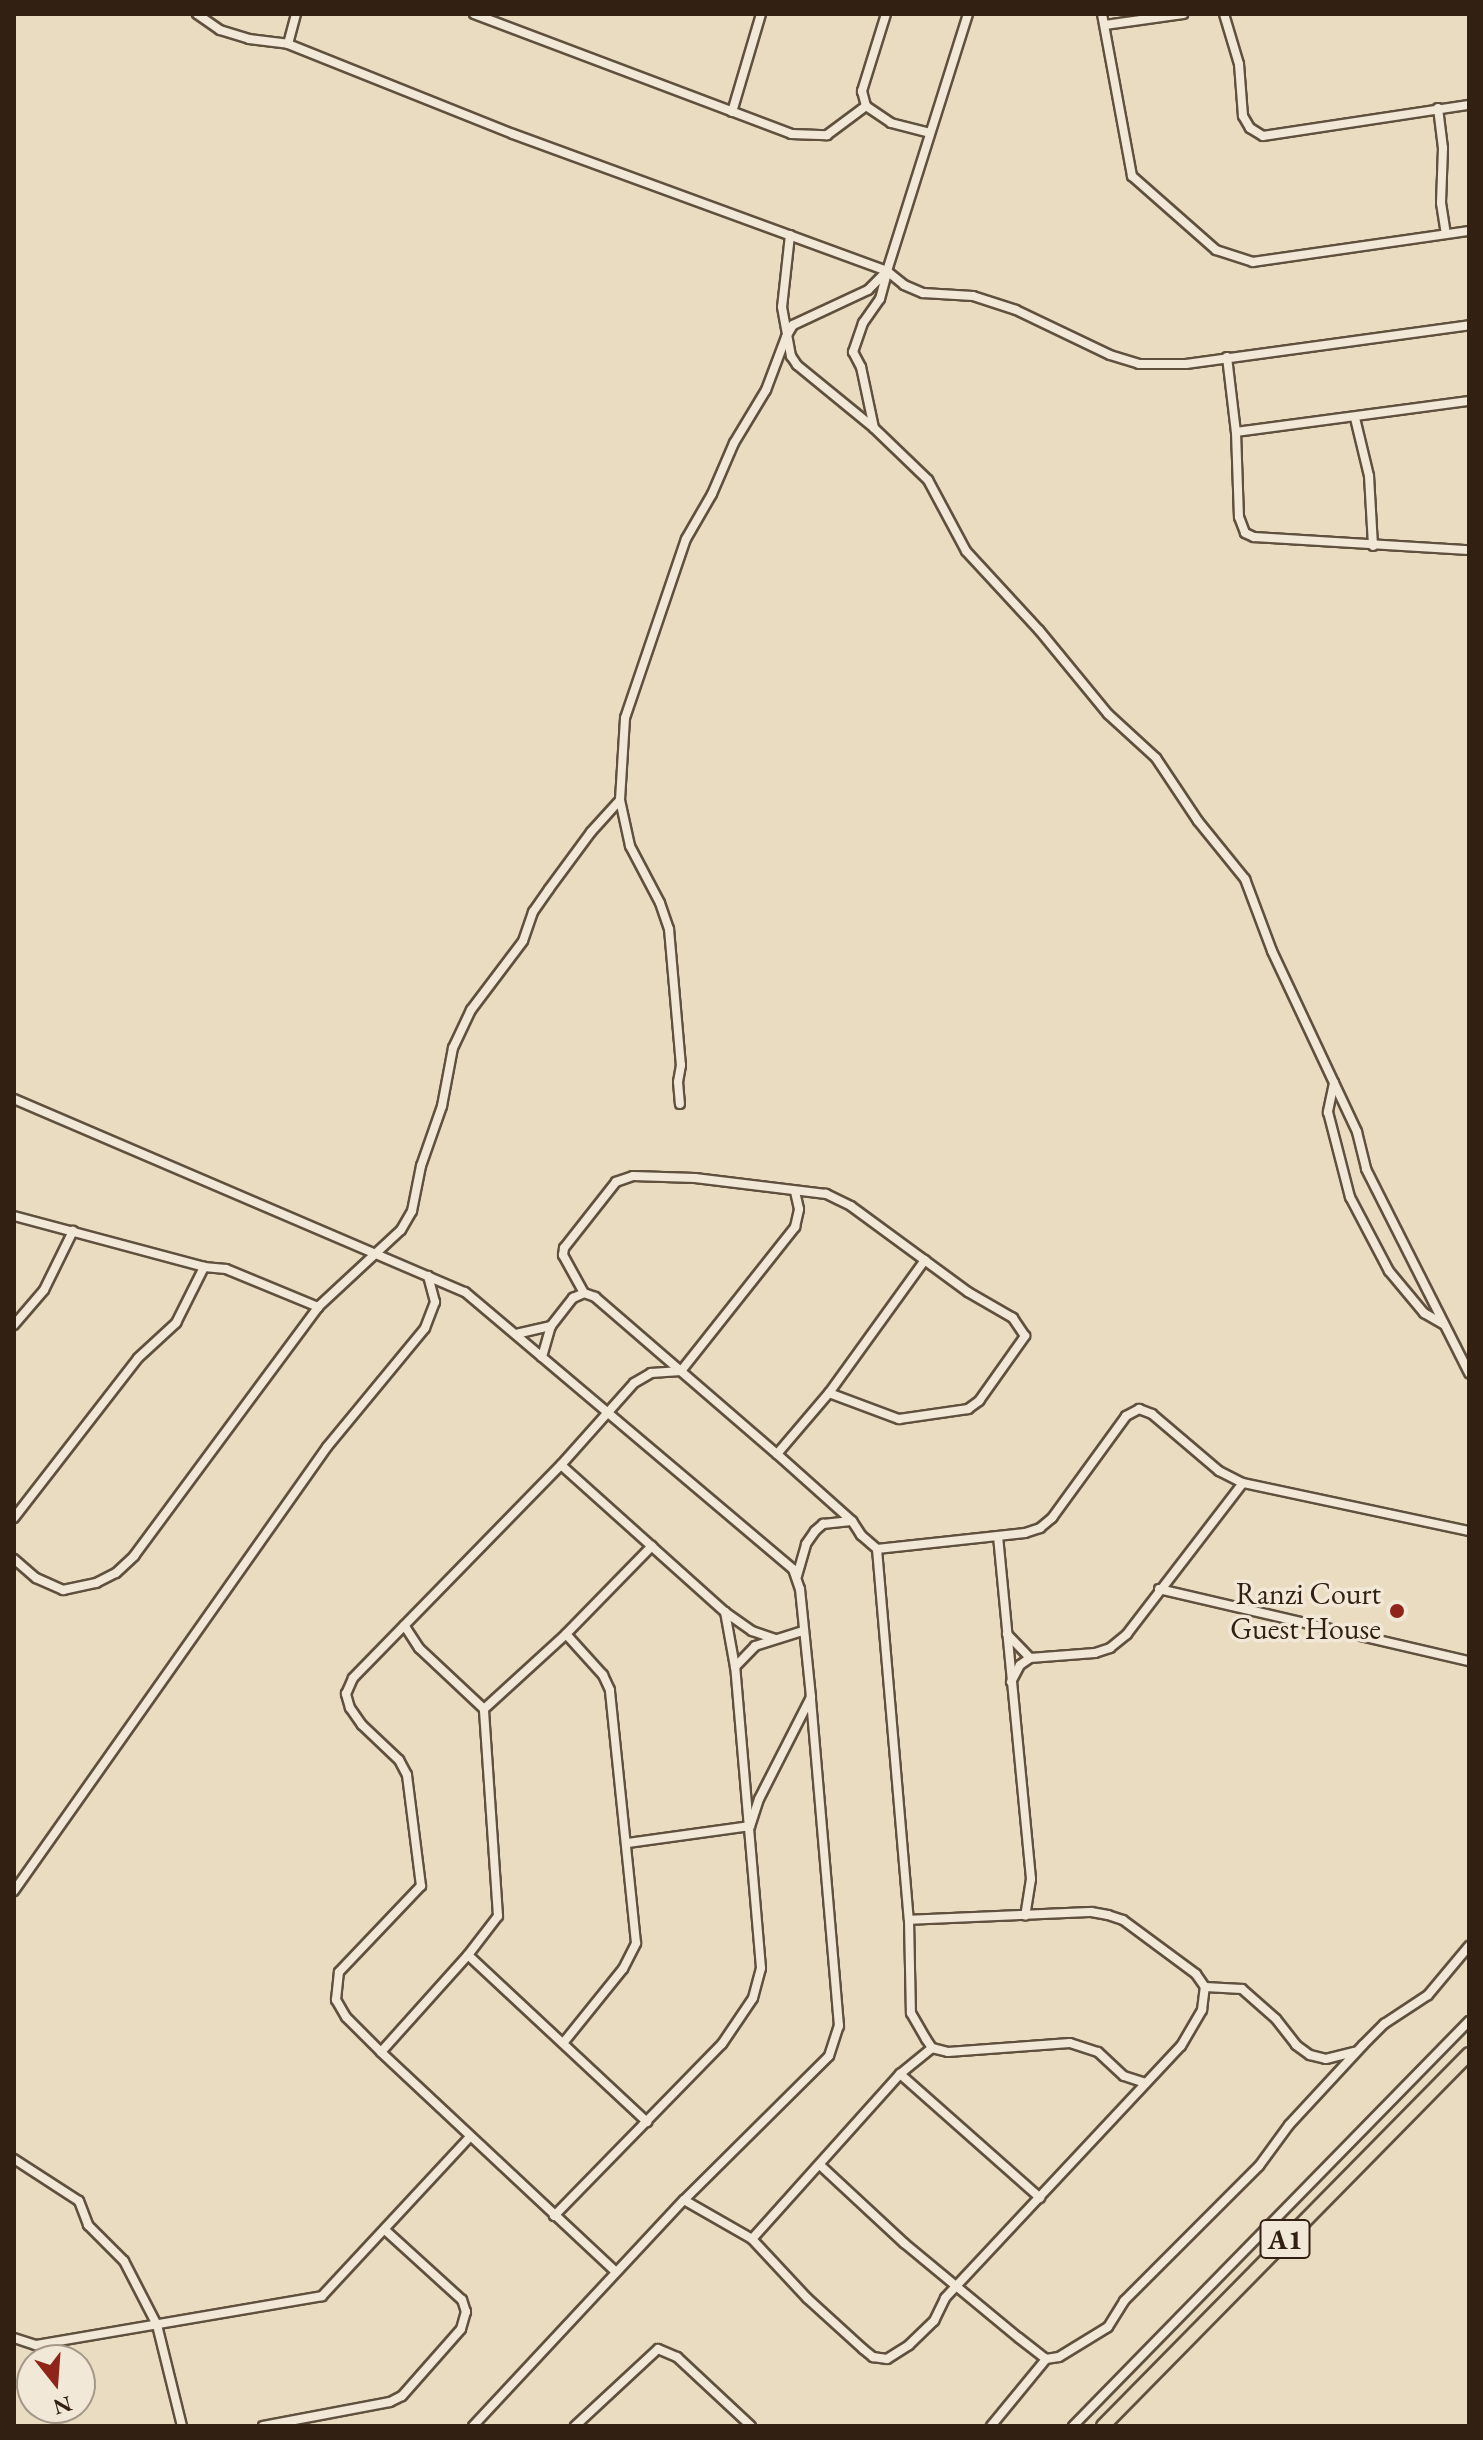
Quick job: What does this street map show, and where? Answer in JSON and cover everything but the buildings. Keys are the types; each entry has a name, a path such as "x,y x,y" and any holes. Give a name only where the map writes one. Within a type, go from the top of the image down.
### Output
{"highway":[{"name":"A1","path":"1103,2426 1469,2054"}],"street":[{"path":"197,14 220,30 249,39 288,44 498,128 790,235 851,261 887,271 904,285 923,293 973,296 1016,310 1110,355 1139,364 1186,364 1469,325"},
{"path":"288,44 296,14"},
{"path":"474,14 776,130 817,137 827,135 866,106"},
{"path":"732,112 761,14"},
{"path":"886,14 862,91 866,106 891,123 930,133"},
{"path":"874,428 861,367 853,352 863,323 880,299 968,14"},
{"path":"1102,14 1132,176 1216,250 1253,262 1469,231"},
{"path":"1105,25 1183,14"},
{"path":"1224,14 1239,64 1243,116 1250,128 1263,136 1469,105"},
{"path":"1438,108 1443,148 1441,203 1446,234"},
{"path":"790,235 782,307 786,337 797,365 874,428 928,480 966,551 1039,630 1108,714 1156,758 1198,821 1245,879 1272,951 1357,1132 1366,1169 1469,1373"},
{"path":"680,1104 678,1082 681,1065 669,929 660,903 630,846 620,800 625,718 686,539 712,494 734,443 766,390 793,325 868,290 887,271"},
{"path":"1227,357 1236,432 1239,517 1245,533 1254,537 1469,550"},
{"path":"1236,432 1469,401"},
{"path":"1355,418 1369,476 1373,546"},
{"path":"14,1559 36,1578 63,1590 96,1583 116,1573 134,1556 318,1307 401,1230 412,1211 421,1166 442,1106 450,1057 471,1010 482,992 513,957 533,912 571,857 620,800"},
{"path":"1335,1083 1328,1112 1350,1197 1389,1271 1424,1313 1443,1324"},
{"path":"14,1099 465,1292 779,1556 797,1576"},
{"path":"829,1393 899,1419 968,1409 974,1407 1025,1336 1013,1318 851,1206 826,1194 695,1178 633,1176 616,1182 564,1248 563,1255 584,1293 595,1297 777,1454 852,1521 861,1535 877,1549 909,1920 911,2013 932,2048 948,2052 1070,2043 1098,2052 1124,2076 1146,2083"},
{"path":"681,1371 795,1227 799,1209 795,1191"},
{"path":"14,1216 204,1267 226,1269 318,1307"},
{"path":"14,1325 44,1290 73,1231"},
{"path":"777,1454 829,1393 925,1260"},
{"path":"14,1518 138,1358 176,1323 204,1267"},
{"path":"14,1891 327,1447 425,1328 435,1302 428,1276"},
{"path":"542,1357 551,1326 573,1298 584,1293"},
{"path":"516,1334 551,1326"},
{"path":"616,2272 381,2052 346,2017 336,2000 339,1972 421,1886 407,1775 399,1760 362,1725 350,1708 346,1694 353,1678 643,1378 665,1370 681,1371"},
{"path":"877,1549 1025,1533 1052,1518 1126,1416 1139,1409 1152,1414 1219,1471 1243,1483 1469,1531"},
{"path":"561,1465 725,1612 752,1631 775,1639"},
{"path":"1011,1683 1020,1665 1030,1658 1095,1653 1110,1648 1127,1634 1243,1483"},
{"path":"473,2426 684,2200 829,2056 839,2026 810,1664 797,1576 806,1544 815,1531 823,1524 852,1521"},
{"path":"998,1536 1031,1879 1025,1916"},
{"path":"484,1709 566,1634 652,1546"},
{"path":"1159,1589 1469,1661"},
{"path":"554,2216 722,2044 758,1985 761,1968 747,1790 735,1667 725,1612"},
{"path":"381,2052 468,1955 498,1916 484,1709 419,1648 404,1625"},
{"path":"735,1667 755,1646 803,1631"},
{"path":"1006,1633 1030,1658"},
{"path":"564,2042 623,1969 636,1943 610,1690 603,1675 566,1634"},
{"path":"750,1826 811,1697"},
{"path":"747,1790 768,1783"},
{"path":"628,1843 750,1826"},
{"path":"684,2200 752,2239 807,2298 873,2357 887,2359 909,2345 934,2321 945,2298 1181,2046 1204,2002 1205,1987 1196,1974 1123,1920 1091,1912 909,1920"},
{"path":"991,2426 1046,2359 1074,2349 1108,2327 1124,2301 1259,2166 1289,2125 1357,2051 1384,2024 1428,1995 1469,1946"},
{"path":"468,1955 647,2122"},
{"path":"1205,1987 1242,1989 1276,2019 1296,2045 1310,2055 1326,2059 1357,2051"},
{"path":"1073,2426 1469,2021"},
{"path":"752,2239 900,2074 932,2048"},
{"path":"900,2074 1040,2198"},
{"path":"14,2338 36,2345 322,2296 470,2137"},
{"path":"14,2159 79,2201 88,2225 124,2261 157,2325 182,2426"},
{"path":"820,2165 956,2287 1046,2359"},
{"path":"263,2426 390,2402 402,2396 461,2329 466,2312 462,2300 385,2230"},
{"path":"575,2426 658,2349 677,2357 751,2426"}],"place":[{"name":"Ranzi Court Guest House","path":"1397,1611"}]}
